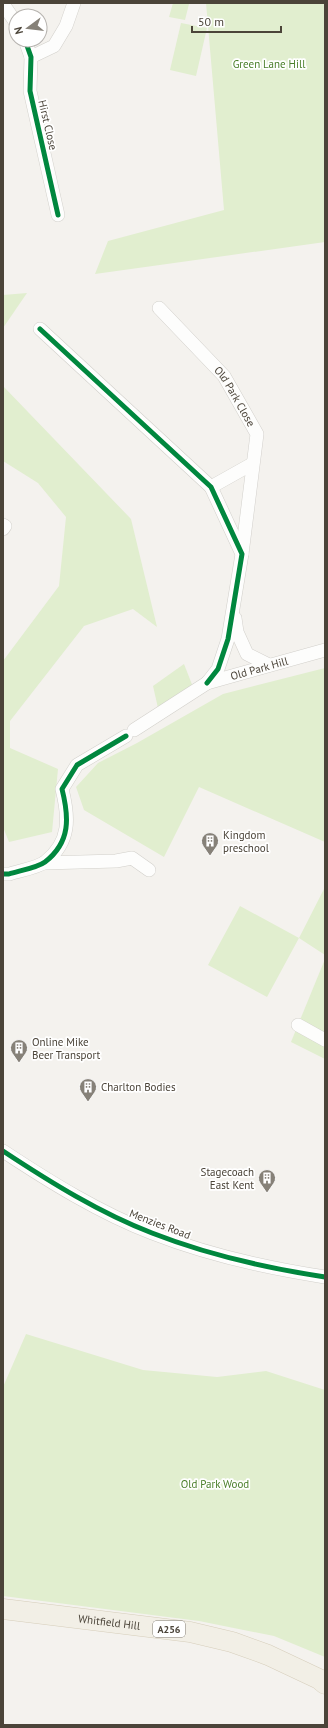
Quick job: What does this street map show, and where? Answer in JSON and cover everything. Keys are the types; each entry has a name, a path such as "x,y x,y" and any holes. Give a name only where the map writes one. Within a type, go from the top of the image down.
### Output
{"main road":[{"name":"Whitfield Hill","path":"3,1609 190,1632 232,1642 268,1655 319,1679 325,1684"}],"street":[{"path":"31,57 54,46 66,26 74,3"},
{"name":"Hirst Close","path":"28,48 31,57 30,92 58,215"},
{"name":"Old Park Close","path":"159,308 224,376 256,434 234,608"},
{"path":"40,329 211,487 242,554"},
{"path":"211,487 252,464"},
{"path":"3,525 5,526 3,529"},
{"path":"234,608 237,632 247,654 269,665"},
{"path":"207,683 218,669 228,640 234,608"},
{"name":"Old Park Hill","path":"3,874 9,874 44,863 58,849 67,829 67,809 62,789 76,766 207,683 325,650"},
{"path":"44,863 116,861 132,858 149,870"},
{"path":"298,1025 325,1040"},
{"name":"Menzies Road","path":"3,1151 91,1204 151,1233 208,1253 276,1269 325,1278"}],"green space":[{"path":"173,3 189,4 185,20 169,17"},
{"name":"Green Lane Hill","path":"206,3 325,3 325,242 95,274 108,241 224,210"},
{"path":"181,23 207,28 196,76 170,70"},
{"path":"27,293 3,328 3,295"},
{"path":"3,386 131,519 157,627 133,609 84,626 10,721 10,748 58,769 52,832 9,842 3,827 3,661 59,586 66,517 38,483 3,461"},
{"path":"184,664 193,687 158,708 153,686"},
{"path":"325,668 325,842 199,787 164,857 84,810 76,787 98,763 137,743 223,694"},
{"path":"325,887 325,955 299,938"},
{"path":"240,906 299,938 267,997 208,965"},
{"path":"325,959 325,1059 291,1042"},
{"name":"Old Park Wood","path":"26,1334 143,1370 217,1377 266,1371 325,1390 325,1657 274,1636 199,1621 3,1596 3,1387"}],"cycle path":[{"path":"28,48 31,57 30,91 58,215"},
{"path":"40,329 211,487 242,554 228,639 218,669 207,683"},
{"path":"3,874 9,874 37,866 45,862 53,854 60,846 66,828 66,809 62,789 77,765 126,736"},
{"path":"3,1151 94,1206 152,1233 194,1248 237,1260 325,1277"}],"place":[{"name":"Kingdom preschool","path":"210,856"},
{"name":"Online Mike Beer Transport","path":"19,1063"},
{"name":"Charlton Bodies","path":"88,1102"},
{"name":"Stagecoach East Kent","path":"267,1193"}]}
